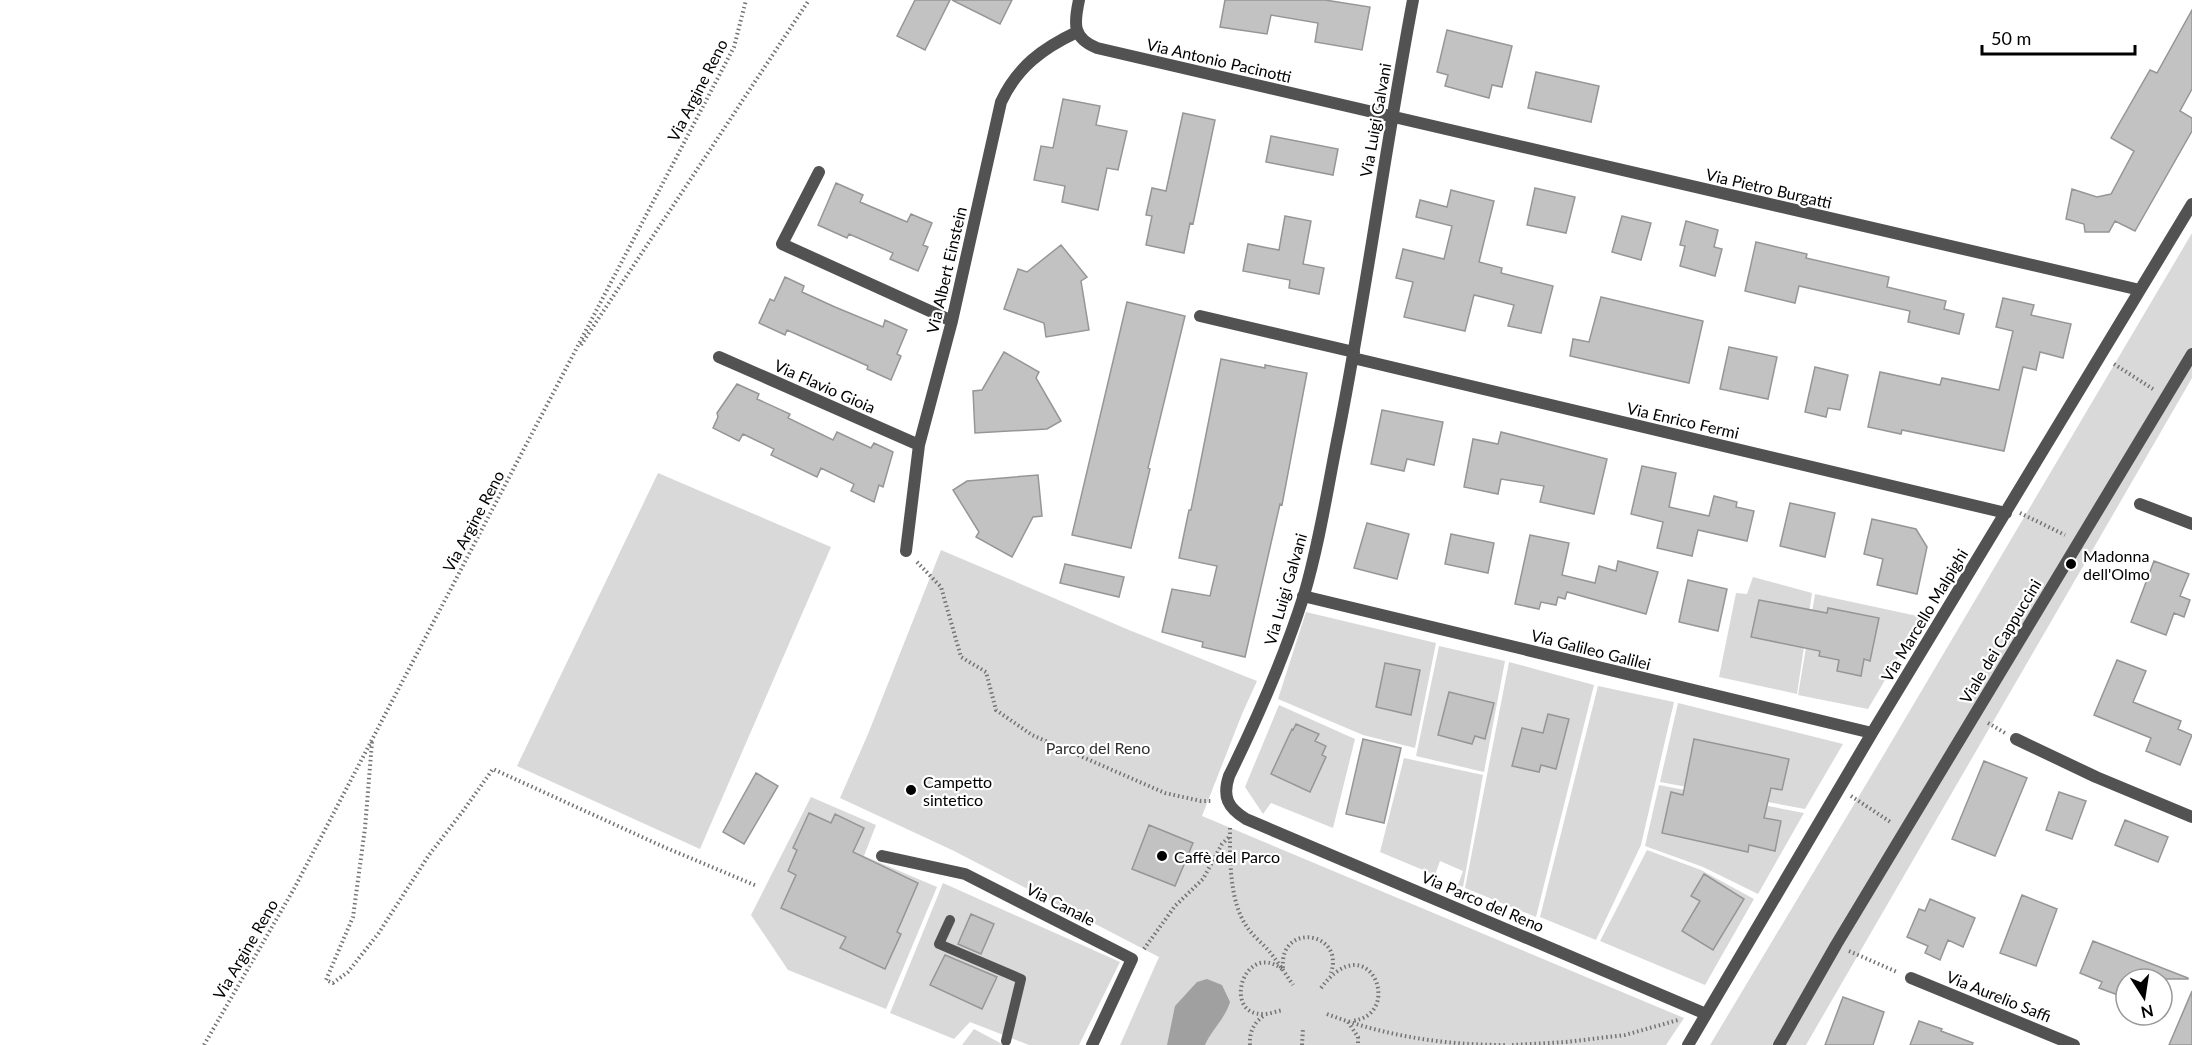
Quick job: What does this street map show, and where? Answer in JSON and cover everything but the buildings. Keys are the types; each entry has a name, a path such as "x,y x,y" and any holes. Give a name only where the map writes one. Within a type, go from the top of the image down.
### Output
{"street":[{"path":"1077,32 1079,0"},
{"name":"Via Luigi Galvani","path":"1230,805 1226,784 1265,700 1303,596 1316,551 1354,355 1391,117 1413,0"},
{"name":"Via Antonio Pacinotti","path":"1077,32 1087,44 1096,48 1391,117"},
{"name":"Via Albert Einstein","path":"906,551 919,445 952,321 996,118 1006,91 1034,57 1054,43 1077,32"},
{"name":"Via Pietro Burgatti","path":"1391,117 2140,290"},
{"path":"819,172 782,244 952,321"},
{"name":"Via Marcello Malpighi","path":"1688,1045 1872,733 2192,204"},
{"path":"1200,316 1354,355"},
{"name":"Viale dei Cappuccini","path":"1779,1045 1904,831 2192,354"},
{"name":"Via Enrico Fermi","path":"1354,355 2007,511"},
{"name":"Via Flavio Gioia","path":"719,357 919,445"},
{"path":"2140,504 2192,524"},
{"name":"Via Galileo Galilei","path":"1303,596 1872,733"},
{"path":"2016,739 2096,777 2192,817"},
{"name":"Via Parco del Reno","path":"1230,805 1246,819 1706,1014"},
{"name":"Via Canale","path":"882,856 965,874 1132,959 1092,1045"},
{"name":"Via Aurelio Saffi","path":"1911,978 2074,1045"}],"lane":[{"path":"950,920 939,944 1021,979 1006,1041"}],"path":[{"name":"Via Argine Reno","path":"204,1045 295,887 734,46 746,0"},
{"path":"569,363 809,0"},
{"path":"2113,364 2166,398"},
{"path":"2007,511 2079,542"},
{"path":"906,551 941,587 962,657 986,672 996,710 1032,735 1165,793 1230,805 1230,836 1236,903 1242,919 1293,985"},
{"path":"1975,714 2016,739"},
{"path":"372,738 366,818 353,918 326,980 333,983 348,972 378,934 429,855 464,811 493,769 664,847 757,886"},
{"path":"1839,789 1904,831"},
{"path":"1144,949 1175,906 1203,879 1222,844 1230,836"},
{"path":"1284,972 1283,960 1288,947 1296,940 1311,937 1324,942 1331,952 1333,965 1329,977 1321,988"},
{"path":"1836,945 1911,978"},
{"path":"1282,1010 1257,1013 1248,1008 1241,997 1241,984 1245,974 1252,967 1260,964 1277,966 1284,972"},
{"path":"1329,977 1344,966 1355,965 1368,970 1377,982 1378,1001 1373,1010 1363,1018 1348,1021"},
{"path":"1250,1045 1253,1026 1268,1013"},
{"path":"1327,1014 1370,1029 1408,1038 1456,1044 1505,1045"},
{"path":"1512,1045 1625,1035 1684,1018"},
{"path":"1348,1021 1358,1037 1358,1045"},
{"path":"1302,1044 1303,1028"}],"green space":[{"path":"2192,233 2192,378 1806,1045 1710,1045 1886,751"},
{"path":"658,473 831,547 700,849 517,766"},
{"name":"Parco del Reno","path":"941,550 1129,630 1257,681 1202,816 1684,1018 1666,1045 1120,1045 1159,957 952,850 840,798"},
{"path":"1753,577 1812,593 1797,694 1719,677 1736,593 1747,594"},
{"path":"1815,594 1922,617 1868,709 1798,695"},
{"path":"1306,612 1436,643 1415,748 1363,735 1278,699"},
{"path":"1439,646 1505,661 1484,772 1416,756"},
{"path":"1509,662 1594,685 1536,917 1465,888"},
{"path":"1598,686 1674,702 1641,845 1596,940 1540,917"},
{"path":"1678,703 1843,744 1805,809 1660,782"},
{"path":"1279,705 1355,739 1333,828 1271,803 1263,814 1245,787"},
{"path":"1404,758 1483,775 1463,887 1458,885 1463,871 1440,861 1435,875 1380,852"},
{"path":"1659,785 1804,813 1758,894 1703,867 1645,846"},
{"path":"811,797 876,825 864,856 937,887 886,1009 788,970 751,915"},
{"path":"1647,850 1701,870 1754,899 1705,985 1600,941"},
{"path":"943,883 1120,962 1079,1045 1029,1045 970,1022 954,1039 890,1013"},
{"path":"974,1029 1004,1045 962,1045"}],"shaded area":[{"path":"1207,979 1222,985 1230,1002 1225,1013 1205,1045 1167,1045 1175,1006 1197,982"}],"place":[{"name":"Madonna dell'Olmo","path":"2071,564"},
{"name":"Campetto sintetico","path":"911,790"},
{"name":"Caffè del Parco","path":"1162,856"}]}
